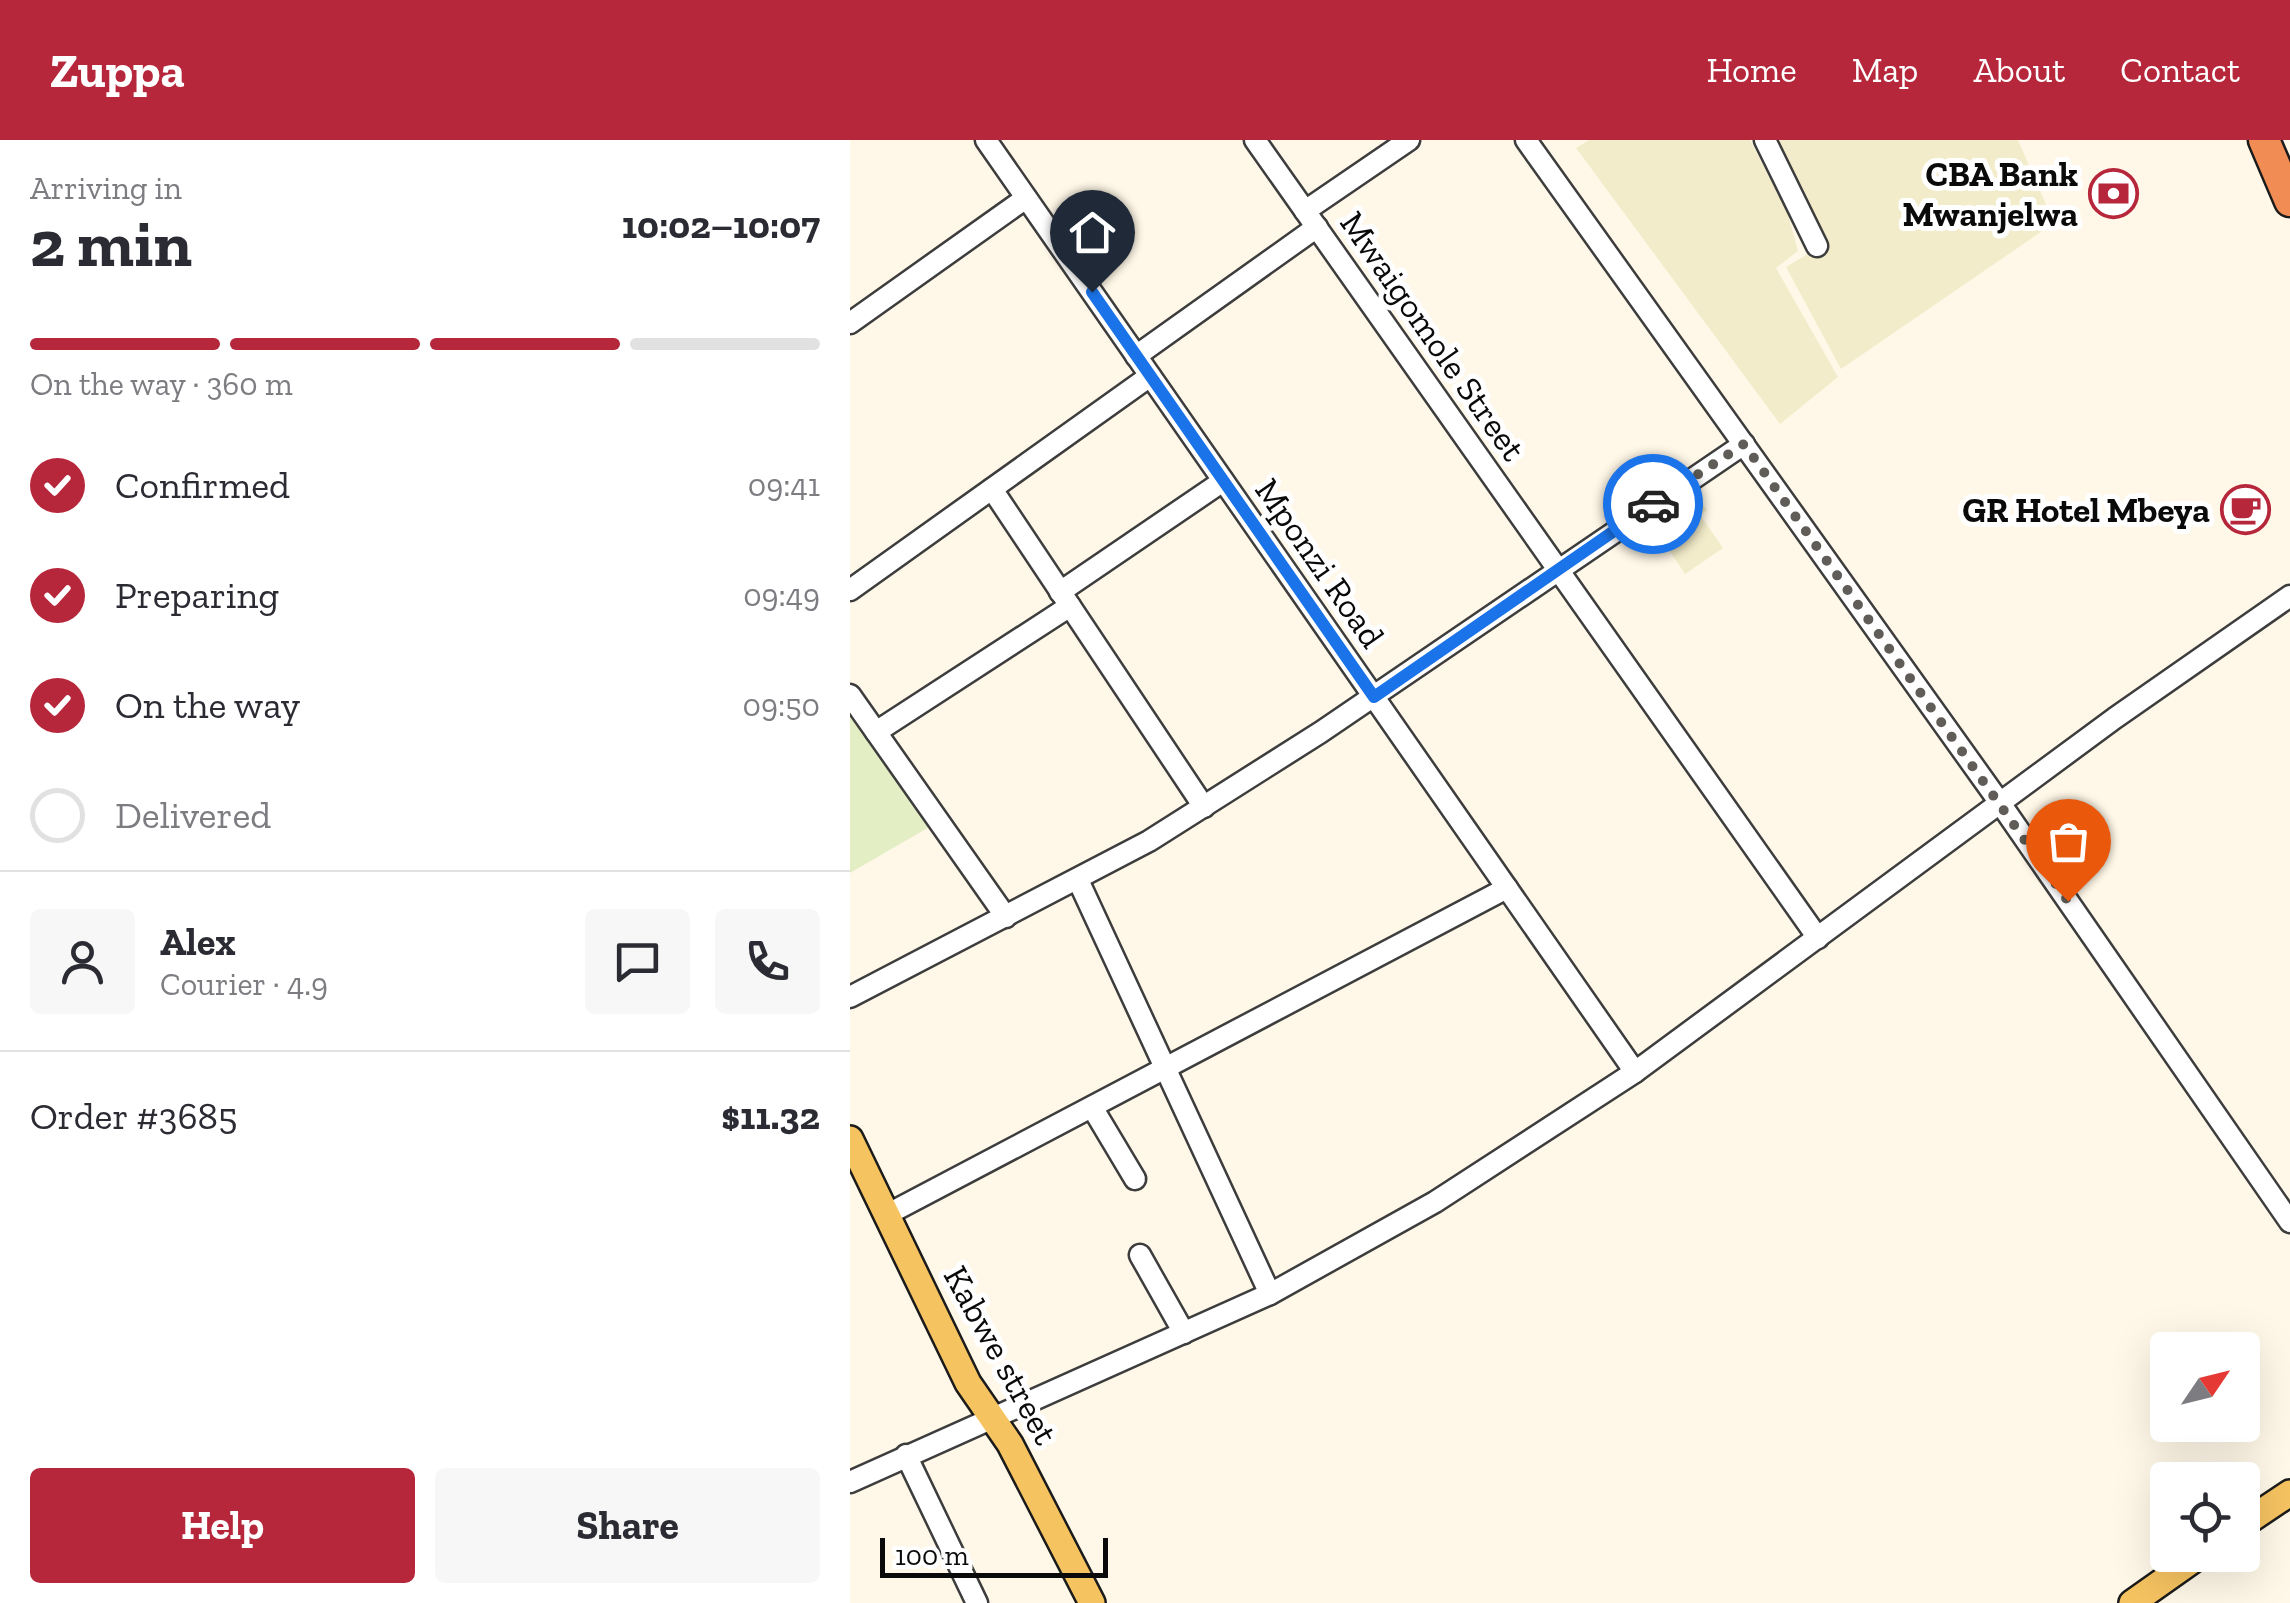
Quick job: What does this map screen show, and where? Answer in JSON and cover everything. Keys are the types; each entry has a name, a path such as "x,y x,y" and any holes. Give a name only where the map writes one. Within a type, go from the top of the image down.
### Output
{"highway":[{"path":"2264,140 2290,202"}],"main road":[{"name":"Kabwe street","path":"850,1139 968,1383 1010,1444 1092,1603"},
{"path":"2260,1513 2290,1492"},
{"path":"2132,1603 2176,1572"}],"street":[{"name":"Mponzi Road","path":"986,140 1635,1072"},
{"name":"Mwaigomole Street","path":"1255,140 1818,938"},
{"path":"1136,356 1409,140"},
{"path":"1526,140 2000,803 2290,1222"},
{"path":"1765,140 1817,246"},
{"path":"850,323 1026,198"},
{"path":"850,590 1150,376"},
{"path":"850,997 1078,880 1204,807 1374,697 1557,568 1744,444"},
{"path":"876,732 1065,599 1223,481"},
{"path":"992,489 1204,807"},
{"path":"850,1482 1270,1294 1434,1202 1635,1072 2000,803 2290,596"},
{"path":"850,696 1006,916"},
{"path":"1078,880 1270,1294"},
{"path":"888,1214 1507,888"},
{"path":"1092,1107 1135,1179"},
{"path":"1140,1255 1184,1333"},
{"path":"906,1455 976,1603"}],"shaded area":[{"path":"1589,140 1750,140 1788,214 1798,251 1776,268 1838,377 1780,424 1576,148"},
{"path":"2018,140 2054,223 1841,369 1786,267 1821,246 1811,206 1776,142"},
{"path":"1702,503 1707,510 1700,515 1723,548 1685,574 1658,533"}],"green space":[{"path":"850,711 931,826 850,873"}],"way so far":[{"path":"1653,504 1744,444 2068,901"}],"place":[{"name":"CBA Bank Mwanjelwa","path":"2113,194"},
{"name":"GR Hotel Mbeya","path":"2245,510"}],"route":[{"path":"1092,292 1374,697 1653,504"}]}
